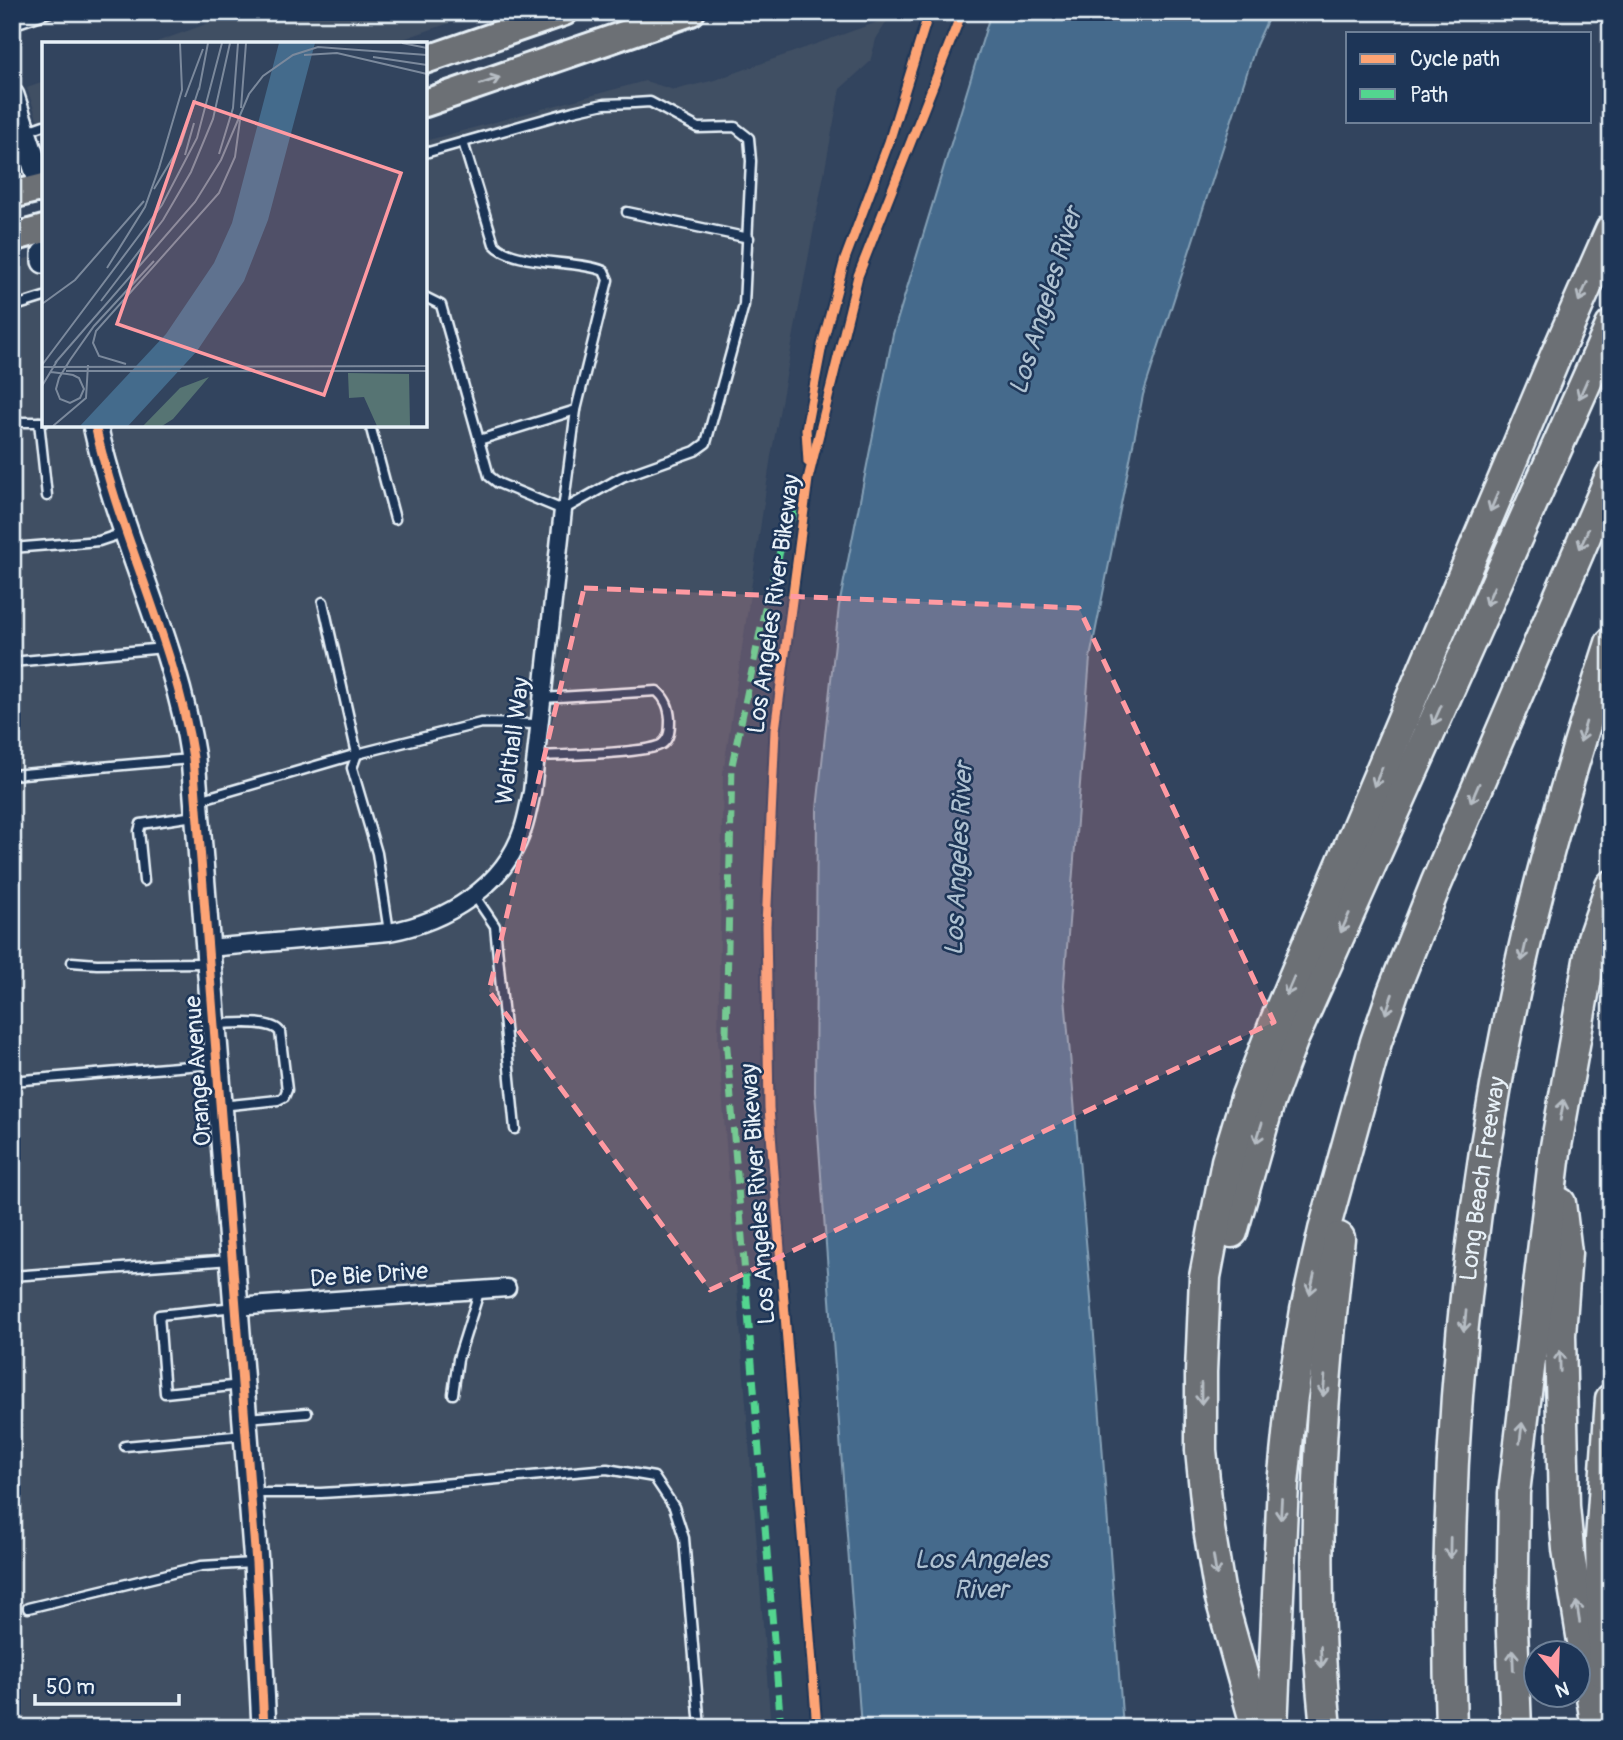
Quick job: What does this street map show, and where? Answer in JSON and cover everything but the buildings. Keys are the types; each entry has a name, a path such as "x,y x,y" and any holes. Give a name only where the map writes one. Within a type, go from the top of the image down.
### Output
{"highway":[{"path":"1256,1728 1220,1595 1209,1529 1201,1450 1205,1277 1227,1161 1246,1098 1287,994 1611,230"},
{"path":"1204,1339 1251,1160 1292,1041 1611,326"},
{"path":"1272,1728 1283,1484 1292,1396 1306,1310 1324,1230 1376,1042 1393,992 1436,884 1611,476"},
{"name":"Long Beach Freeway","path":"1451,1728 1451,1521 1460,1370 1473,1241 1497,1080 1522,958 1553,834 1611,643"},
{"path":"1516,1728 1512,1628 1514,1493 1555,1152 1593,938 1611,886"},
{"path":"1326,1728 1318,1588 1319,1448 1349,1147"},
{"path":"1555,1152 1566,1254 1560,1335 1564,1506 1568,1549 1597,1728"},
{"path":"1608,1728 1603,1657 1601,1540 1611,1399"}],"main road":[{"path":"427,59 564,12"},
{"path":"427,102 691,12"},
{"path":"12,195 42,189"},
{"path":"12,238 42,230"}],"street":[{"path":"12,96 34,128 42,182"},
{"name":"Orange Avenue","path":"95,427 107,476 125,532 167,648 186,716 193,758 256,1563 264,1728"},
{"name":"Walthall Way","path":"208,955 389,932 430,921 453,910 474,895 504,866 523,830 531,792 563,510"},
{"name":"De Bie Drive","path":"234,1307 507,1287"}],"lane":[{"path":"12,25 50,12"},
{"path":"427,152 604,104 650,102 698,128 735,127 748,138 751,161 744,305 706,443 695,452 622,477 563,510"},
{"path":"463,142 494,244 498,248 514,256 591,266 604,271 608,280 576,410 563,510"},
{"path":"627,212 749,238"},
{"path":"12,306 42,298"},
{"path":"427,298 441,305 489,476 498,483 563,510"},
{"path":"479,440 576,410"},
{"path":"12,422 41,422 47,496"},
{"path":"371,427 395,519"},
{"path":"12,548 99,541 125,532"},
{"path":"323,601 357,754 352,768 377,853 389,932"},
{"path":"12,662 167,648"},
{"path":"536,756 641,750 661,745 670,733 668,708 665,699 657,691 542,698"},
{"path":"144,881 139,831 141,824 357,754 481,723 539,724"},
{"path":"12,775 193,758"},
{"path":"474,895 495,926 515,1129"},
{"path":"72,962 97,964 208,955"},
{"path":"213,1024 268,1024 276,1027 280,1032 287,1090 284,1097 278,1100 219,1106"},
{"path":"12,1081 216,1064"},
{"path":"12,1276 231,1259"},
{"path":"453,1394 458,1359 480,1289"},
{"path":"234,1307 159,1315 165,1393 241,1385"},
{"path":"125,1446 244,1427 307,1413"},
{"path":"250,1493 388,1489 607,1469 654,1477 674,1507 684,1538 700,1728"},
{"path":"29,1608 201,1566 256,1563"}],"highlighted area":[{"path":"584,588 1079,608 1274,1022 710,1290 489,991"}],"shaded area":[{"path":"240,12 481,12 395,42 157,42"},
{"path":"889,18 876,39 870,62 840,89 771,456 723,774 718,1040 771,1728 12,1728 12,263 42,254 42,427 427,427 427,140 645,81 674,90 715,80"},
{"path":"42,83 42,133 27,88"}],"water":[{"name":"Los Angeles River","path":"991,12 1271,12 1256,45 1143,395 1090,658 1064,985 1093,1322 1123,1728 861,1728 815,1092 817,809 839,606 893,334"}],"marked path":[{"path":"781,1728 726,1036 732,765 766,604 787,525 801,505"}],"cycle path":[{"path":"808,462 806,429 822,345 845,259 889,142 929,12"},
{"name":"Los Angeles River Bikeway","path":"817,1728 769,1108 766,926 775,730 808,479 858,276 962,12"},
{"path":"96,427 118,509 174,673 193,758 256,1563 264,1728"}]}
